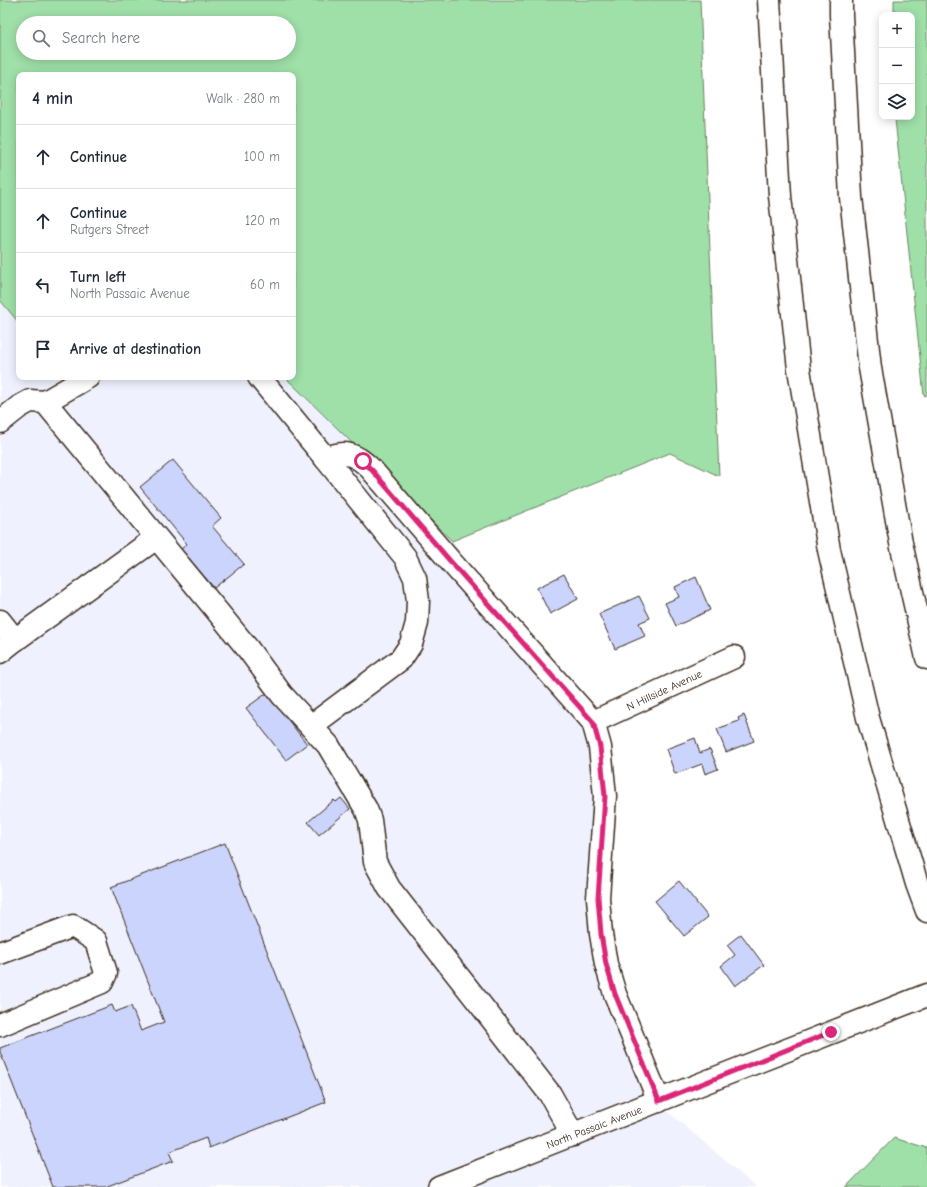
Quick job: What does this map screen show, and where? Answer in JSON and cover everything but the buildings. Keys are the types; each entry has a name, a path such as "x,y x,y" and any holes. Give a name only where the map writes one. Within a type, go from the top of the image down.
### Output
{"main road":[{"path":"769,0 780,196 799,369 829,550 868,718 917,884 927,911"},
{"path":"841,0 840,15 851,197 870,368 901,543 927,658"},
{"path":"0,422 19,407 30,401 44,402 83,380"},
{"path":"261,380 405,557 415,578 418,601 417,623 411,644 401,659 311,726"},
{"path":"44,402 248,649 282,695 328,745 366,809 370,820 376,862 389,888 550,1094 573,1135"},
{"path":"326,459 333,455 343,454 354,455 363,461 593,722 600,747 605,796 598,898 601,934 606,964 615,994 659,1101"},
{"path":"0,621 8,646 156,538"},
{"name":"N Hillside Avenue","path":"593,722 734,657"},
{"path":"0,953 73,926 96,941 106,973 102,982 0,1025"},
{"name":"North Passaic Avenue","path":"439,1187 927,995"}],"shaded area":[{"path":"0,300 16,319 16,380 288,380 452,541 595,726 602,965 658,1103 756,1187 0,1187"}],"green space":[{"path":"0,0 700,0 719,476 670,453 452,541 288,380 296,380 296,72 16,72 16,319 0,300"},
{"path":"894,0 927,0 927,395 924,396 895,120 915,120 915,12 894,12"},
{"path":"894,1138 927,1148 927,1187 846,1187"}],"route":[{"path":"363,461 593,722 600,747 605,796 598,898 601,934 606,964 615,994 659,1101 831,1032"}]}
